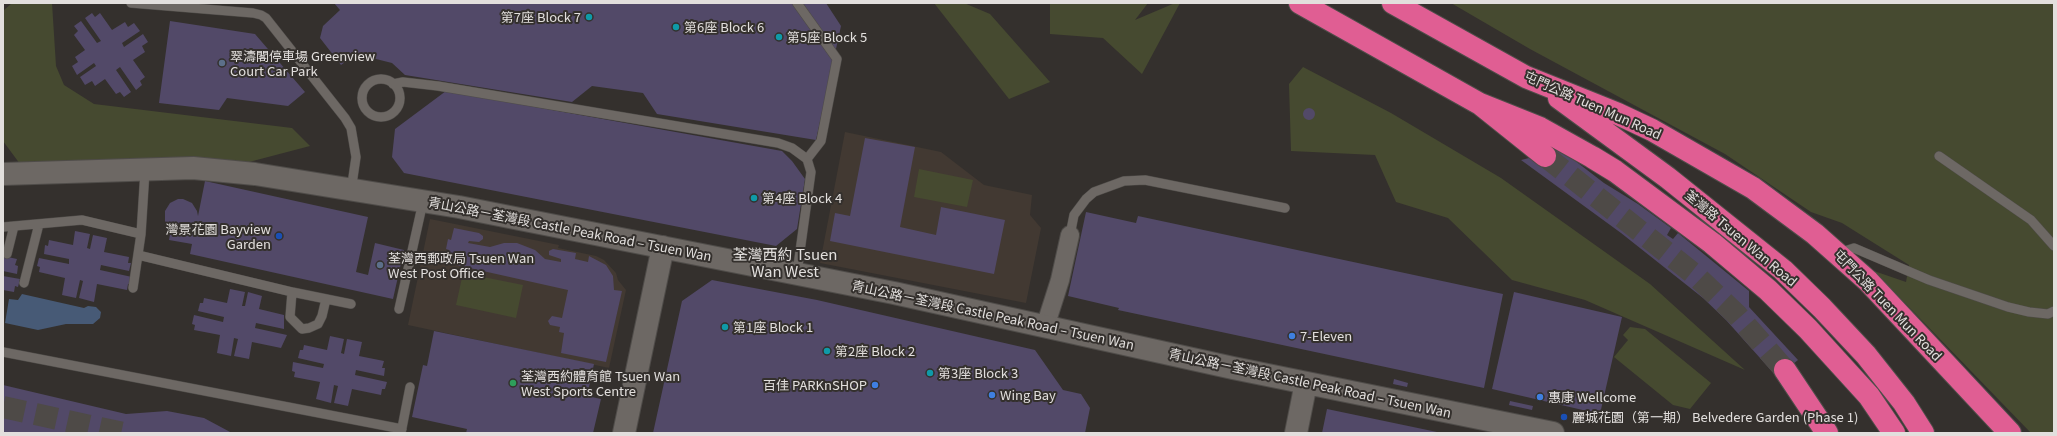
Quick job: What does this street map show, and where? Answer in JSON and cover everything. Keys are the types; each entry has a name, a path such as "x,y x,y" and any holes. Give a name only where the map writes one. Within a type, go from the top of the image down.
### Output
{"highway":[{"path":"1300,3 1480,104 1544,156"},
{"name":"屯門公路 Tuen Mun Road","path":"1393,3 1526,77 1618,114 1686,148 1753,188 1839,253 1888,301 2010,433"},
{"name":"荃灣路 Tsuen Wan Road","path":"1526,77 1569,106 1668,178 1782,270 1838,324 1888,381 1923,433"},
{"name":"荃灣路 Tsuen Wan Road","path":"1480,104 1562,139 1615,171 1712,243 1768,290 1814,334 1869,396 1894,433"},
{"path":"1785,370 1827,433"}],"street":[{"name":"青山公路－荃灣段 Castle Peak Road – Tsuen Wan","path":"3,174 145,171 193,168 256,174 551,224 796,273 1306,384 1553,433"},
{"path":"1045,327 1060,280 1070,234"},
{"path":"624,433 663,247"},
{"path":"1296,433 1306,384"}],"lane":[{"path":"131,3 253,13 266,18 345,118 350,128 356,157 351,191"},
{"path":"797,3 837,59 821,141 807,159"},
{"path":"394,84 400,95 397,108 387,116 374,116 369,113 362,101 362,95 368,84 372,81 383,79 394,84 402,82 438,86 778,143 792,148 807,159 811,172 796,273"},
{"path":"1939,156 2031,220 2054,246"},
{"path":"133,288 141,234 145,171"},
{"path":"1070,234 1074,215 1086,199 1094,192 1124,182 1145,180 1286,208"},
{"path":"399,309 423,202"},
{"path":"3,227 82,220 141,234"},
{"path":"24,283 39,224"},
{"path":"8,254 14,226"},
{"path":"1839,253 1854,248 1929,280 2008,307 2029,312 2048,314 2054,311"},
{"path":"138,256 292,292 351,304"},
{"path":"292,292 290,317 302,329 318,324 322,316 326,299"},
{"path":"3,352 402,431 410,387"}],"shaded area":[{"path":"845,132 941,152 984,185 1032,195 1030,215 1041,228 1026,303 820,263"},
{"path":"430,219 559,245 558,248 596,256 604,260 616,273 618,280 626,290 609,368 408,325"}],"green space":[{"path":"12,3 52,3 56,66 64,85 94,104 292,128 310,146 249,162 20,164 3,141 3,11"},
{"path":"934,3 964,3 990,14 1050,82 1009,99"},
{"path":"1050,3 1148,3 1135,20 1175,3 1180,3 1142,74 1103,38 1050,34"},
{"path":"1451,3 2054,3 2054,433 2031,433 1874,271 1906,282 1909,265 1842,223 1811,212 1725,154 1530,49"},
{"path":"1303,67 1391,113 1501,178 1650,284 1745,370 1585,300 1512,280 1448,218 1396,202 1375,155 1291,151 1289,84"},
{"path":"919,169 973,180 967,207 914,197"},
{"path":"463,273 523,285 516,318 456,305"},
{"path":"1630,327 1645,329 1711,383 1690,409 1673,405 1614,357 1628,340 1623,335"}],"water":[{"path":"22,294 84,308 88,306 96,307 101,312 100,318 93,324 66,324 38,330 5,323 9,299 18,300"}],"building":[{"path":"334,3 826,3 841,26 816,140 657,114 643,93 592,86 572,102 405,75 392,63 356,54 341,65 320,38 323,26 340,10"},
{"path":"92,13 95,17 100,13 112,30 125,22 128,27 134,23 140,31 122,43 124,47 143,34 148,42 142,46 145,52 133,60 145,77 140,81 142,85 136,90 120,67 116,70 131,92 124,97 120,92 116,94 105,79 95,86 92,81 85,85 80,77 96,66 94,63 77,75 72,66 78,62 75,57 85,50 74,35 78,31 74,26 81,21 97,43 101,41 85,18"},
{"name":"翠濤閣停車場 Greenview Court Car Park","path":"170,21 255,34 305,92 288,106 227,98 219,110 159,103"},
{"path":"446,91 782,151 792,161 805,179 797,229 776,246 404,173 392,157 395,129"},
{"path":"1311,108 1314,109 1314,119 1307,120 1304,119 1303,112 1304,109"},
{"path":"865,138 915,147 900,227 936,235 941,207 1005,220 994,274 830,241 835,213 850,216"},
{"path":"1561,150 1604,183 1638,204 1671,228 1667,235 1673,239 1678,233 1749,291 1749,307 1798,360 1777,377 1726,320 1703,298 1621,233 1521,160"},
{"path":"205,181 368,217 356,272 368,275 375,243 404,250 393,299 190,254 192,244 169,240 171,229 165,221 165,211 170,203 178,199 183,199 192,203 198,216"},
{"path":"1086,212 1136,223 1138,216 1503,294 1484,388 1118,310 1119,308 1068,296"},
{"path":"454,228 479,233 483,236 483,239 479,242 469,241 468,243 490,247 504,243 517,243 535,250 545,259 561,262 561,259 549,255 549,251 553,249 576,253 575,259 588,262 589,256 606,265 613,276 614,290 622,291 606,362 561,353 564,333 559,332 560,327 550,325 548,321 552,316 562,318 568,290 447,263 449,250 446,249 448,239 451,240"},
{"path":"75,231 90,234 87,248 90,249 93,235 107,238 104,252 129,257 128,263 131,263 129,271 101,265 100,270 132,277 131,284 128,284 127,290 97,284 94,302 79,298 83,281 80,280 76,298 62,295 65,278 39,272 40,267 37,266 39,258 69,264 69,259 44,254 45,245 48,246 49,240 73,245"},
{"path":"3,256 17,259 15,265 18,266 17,274 3,271"},
{"path":"3,276 20,279 18,287 15,286 14,292 3,290"},
{"path":"712,280 817,300 1035,350 1063,390 1081,394 1090,408 1085,433 653,433 682,301"},
{"path":"230,289 245,292 242,306 245,306 248,292 262,296 259,309 284,315 284,329 256,323 255,328 287,335 281,348 252,342 249,359 234,356 238,339 234,338 231,356 217,353 220,335 194,330 195,325 192,324 194,315 223,322 224,317 198,311 200,303 203,303 204,298 227,303"},
{"path":"1514,292 1622,317 1600,414 1492,389"},
{"name":"荃灣西約體育館 Tsuen Wan West Sports Centre","path":"434,331 594,364 587,396 601,399 593,433 466,433 467,429 412,417 423,365 427,366"},
{"path":"330,336 344,339 341,353 344,354 347,339 362,342 359,356 384,361 382,368 385,368 384,376 356,370 355,375 387,382 385,389 382,389 381,395 352,389 348,406 334,403 338,386 334,385 331,403 316,399 320,382 294,377 295,372 292,371 293,362 323,368 324,364 298,358 300,350 303,350 304,345 327,350"},
{"path":"1394,379 1408,383 1407,387 1393,384"},
{"path":"3,385 126,414 167,411 204,418 232,433 3,433"},
{"path":"1510,401 1533,406 1532,410 1509,405"},
{"path":"1327,409 1437,432 1437,433 1322,433"}],"tunnel":[{"path":"1545,156 1694,274 1737,315 1785,370"},
{"path":"3,407 123,433"}],"place":[{"name":"第7座 Block 7","path":"589,17"},
{"name":"第6座 Block 6","path":"676,27"},
{"name":"第5座 Block 5","path":"779,37"},
{"name":"翠濤閣停車場 Greenview Court Car Park","path":"222,63"},
{"name":"第4座 Block 4","path":"754,198"},
{"name":"灣景花園 Bayview Garden","path":"279,236"},
{"name":"荃灣西郵政局 Tsuen Wan West Post Office","path":"380,265"},
{"name":"第1座 Block 1","path":"725,327"},
{"name":"7-Eleven","path":"1292,336"},
{"name":"第2座 Block 2","path":"827,351"},
{"name":"第3座 Block 3","path":"930,373"},
{"name":"荃灣西約體育館 Tsuen Wan West Sports Centre","path":"513,383"},
{"name":"百佳 PARKnSHOP","path":"875,385"},
{"name":"Wing Bay","path":"992,395"},
{"name":"惠康 Wellcome","path":"1540,397"},
{"name":"麗城花園（第一期） Belvedere Garden (Phase 1)","path":"1564,417"}],"district":[{"name":"荃灣西約 Tsuen Wan West","path":"785,262"}]}
